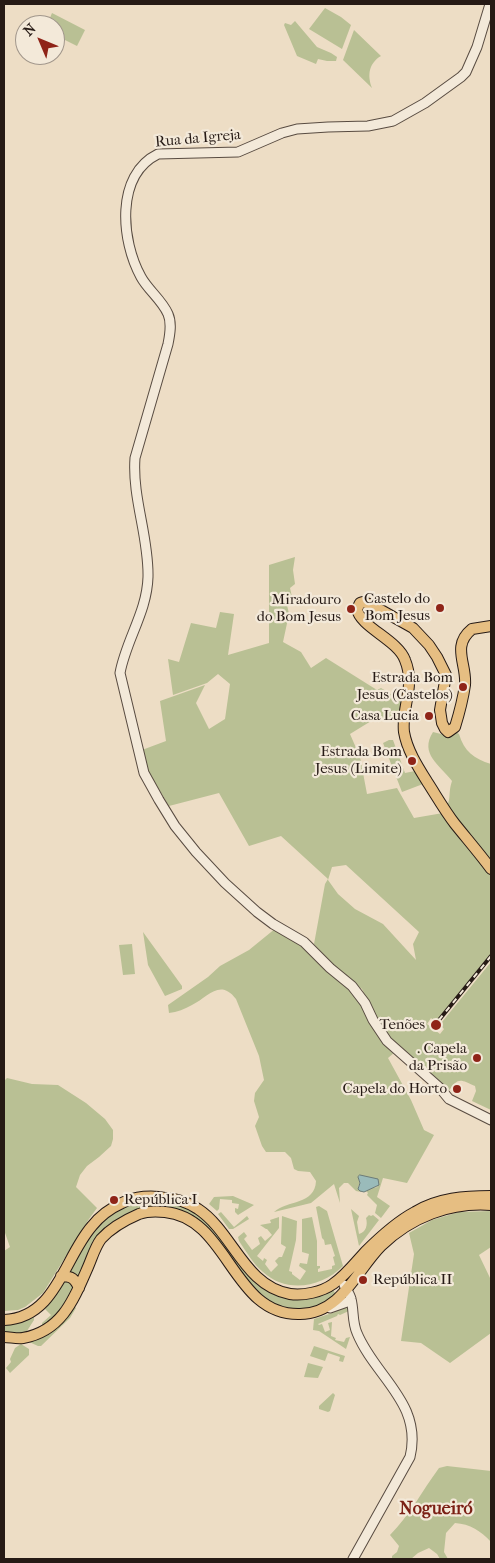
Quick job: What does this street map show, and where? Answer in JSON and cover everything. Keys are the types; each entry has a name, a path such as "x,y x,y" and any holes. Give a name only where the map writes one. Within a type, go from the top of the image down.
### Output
{"main road":[{"path":"491,626 477,627 461,642 460,650 466,676 465,687 455,728 448,732 445,729 440,710 446,674 429,645 413,628 372,605 363,602 356,609 361,618 393,644 405,658 410,685 404,726 410,752 419,770 455,824 491,869"},
{"path":"4,1320 25,1316 40,1307 49,1296 86,1233 102,1216 128,1200 160,1196 184,1201 199,1209 212,1221 254,1275 262,1282 276,1290 298,1294 318,1291 336,1282 394,1225 417,1210 454,1198 491,1196"},
{"path":"4,1337 22,1338 40,1332 54,1324 67,1311 102,1239 117,1225 142,1213 164,1212 180,1215 199,1226 246,1287 262,1302 277,1310 301,1314 347,1299 370,1258 407,1226 440,1210 472,1204 491,1205"},
{"path":"61,1276 73,1278 79,1288"}],"street":[{"name":"Rua da Igreja","path":"490,4 478,47 470,65 461,78 410,112 386,123 368,126 328,127 282,133 238,152 158,154 147,159 138,170 131,185 126,205 127,229 132,255 141,277 168,314 171,324 168,344 134,458 134,472 148,577 143,605 136,628 122,658 120,674 144,773 163,807 185,840 225,883 273,924 304,942 330,968 352,986 365,1003 373,1020 387,1041 450,1099 491,1120"},
{"path":"336,1282 335,1290 347,1299 356,1332 369,1356 402,1401 412,1433 410,1457 353,1559"}],"green space":[{"path":"325,8 351,25 342,49 309,29"},
{"path":"65,20 85,30 77,46 65,40"},
{"path":"295,21 317,47 337,57 336,61 318,59 316,64 297,56 284,25 285,23 291,25"},
{"path":"354,30 381,56 374,62 370,70 372,88 343,60"},
{"path":"295,557 293,570 295,584 290,588 292,597 287,605 289,614 283,642 301,652 311,668 326,658 377,690 381,688 402,701 399,720 376,718 350,734 360,757 367,794 397,788 414,818 443,813 449,801 452,781 430,753 428,747 429,740 433,732 449,736 456,732 470,754 491,764 491,954 438,1019 434,1021 431,1018 427,1024 440,1034 444,1029 441,1026 442,1022 491,962 491,1110 472,1101 476,1091 475,1086 460,1081 454,1084 448,1092 394,1043 385,1032 362,989 340,973 314,944 325,884 328,879 281,836 249,846 219,793 169,806 145,766 142,750 166,741 160,701 205,685 196,703 209,729 225,719 230,684 218,674 207,683 173,695 168,659 179,662 191,623 216,628 220,612 234,614 228,655 269,643 269,565","holes":["346,865 419,932 413,944 416,960 383,924 355,909 338,894 328,880 332,867"]},
{"path":"393,740 405,773 415,771 423,784 402,792 383,743"},
{"path":"276,928 306,946 355,992 395,1052 388,1058 411,1100 424,1130 434,1135 407,1183 383,1178 377,1197 390,1206 381,1218 375,1213 377,1205 367,1195 366,1191 378,1187 358,1177 360,1183 358,1187 361,1192 356,1191 348,1183 344,1183 339,1188 340,1203 334,1184 311,1203 274,1212 279,1208 306,1198 314,1189 316,1181 310,1172 294,1169 291,1158 285,1152 266,1152 262,1146 255,1126 259,1117 254,1101 255,1093 264,1080 259,1056 236,999 225,990 214,991 187,1008 169,1013 168,1005 208,977 220,966 249,950"},
{"path":"143,932 182,986 182,989 165,996 148,965"},
{"path":"132,944 135,974 123,975 119,945"},
{"path":"7,1078 32,1084 58,1085 86,1103 105,1119 113,1130 113,1139 111,1146 87,1166 80,1175 76,1187 97,1208 43,1293 25,1307 18,1310 4,1311 4,1251 10,1247 4,1230 4,1081"},
{"path":"233,1196 254,1205 238,1215 235,1212 235,1208 238,1209 239,1204 232,1203 232,1200 220,1199 217,1211 209,1204 214,1197"},
{"path":"141,1200 174,1202 200,1214 273,1291 332,1289 337,1295 325,1304 304,1310 285,1309 263,1300 224,1251 166,1209 110,1225 78,1281 67,1273 91,1233 117,1209"},
{"path":"319,1206 327,1211 343,1266 325,1279 315,1283 293,1285 272,1279 256,1265 239,1241 238,1237 244,1232 247,1236 244,1239 252,1250 260,1244 258,1238 261,1236 265,1241 272,1235 260,1225 271,1223 270,1220 279,1217 279,1228 257,1256 263,1261 264,1258 267,1260 265,1264 271,1272 278,1265 275,1261 282,1257 286,1247 281,1244 282,1216 297,1221 296,1240 289,1271 300,1280 306,1271 299,1266 300,1263 307,1264 309,1254 302,1252 302,1219 312,1217 317,1241 317,1266 320,1266 318,1272 332,1269 332,1266 335,1265 333,1257 335,1256 331,1244 325,1245 322,1238 316,1207"},
{"path":"351,1209 359,1216 357,1222 359,1234 365,1230 367,1226 366,1218 369,1215 373,1215 379,1220 359,1246"},
{"path":"491,1211 491,1247 479,1255 491,1280 491,1333 450,1363 421,1343 401,1341 414,1254 409,1233 432,1220 459,1212"},
{"path":"221,1212 234,1227 247,1216 249,1219 233,1229 229,1229 218,1214"},
{"path":"65,1278 75,1286 63,1311 42,1327 42,1323 51,1315 45,1309 45,1305"},
{"path":"74,1306 76,1308 70,1318 41,1346 27,1341"},
{"path":"344,1307 351,1310 318,1324 322,1324 325,1332 330,1330 328,1323 332,1322 331,1336 336,1338 335,1340 344,1342 346,1338 350,1337 346,1349 319,1331 313,1330 314,1319"},
{"path":"34,1317 34,1320 25,1334 4,1333 4,1322"},
{"path":"21,1344 29,1349 29,1355 10,1373 6,1368 11,1362 10,1359 15,1348"},
{"path":"314,1346 345,1356 343,1362 339,1361 340,1357 328,1353 325,1361 310,1356"},
{"path":"308,1363 323,1367 318,1378 304,1377"},
{"path":"333,1393 335,1395 330,1411 319,1409 319,1406"},
{"path":"447,1466 491,1471 491,1542 475,1529 455,1523 446,1533 444,1552 448,1559 440,1559 429,1548 411,1559 392,1559 399,1546 390,1535 410,1511 439,1468"}],"water":[{"path":"360,1175 378,1179 379,1185 364,1192 360,1191 358,1189 360,1183 358,1177"}],"railway":[{"path":"439,1020 491,956"}],"place":[{"name":"Castelo do Bom Jesus","path":"440,608"},
{"name":"Miradouro do Bom Jesus","path":"351,609"},
{"name":"Estrada Bom Jesus (Castelos)","path":"463,687"},
{"name":"Casa Lucia","path":"429,716"},
{"name":"Estrada Bom Jesus (Limite)","path":"412,761"},
{"name":"Tenões","path":"436,1025"},
{"name":". Capela da Prisão","path":"477,1058"},
{"name":"Capela do Horto","path":"457,1089"},
{"name":"República I","path":"114,1200"},
{"name":"República II","path":"363,1280"}],"district":[{"name":"Nogueiró","path":"436,1510"}]}
